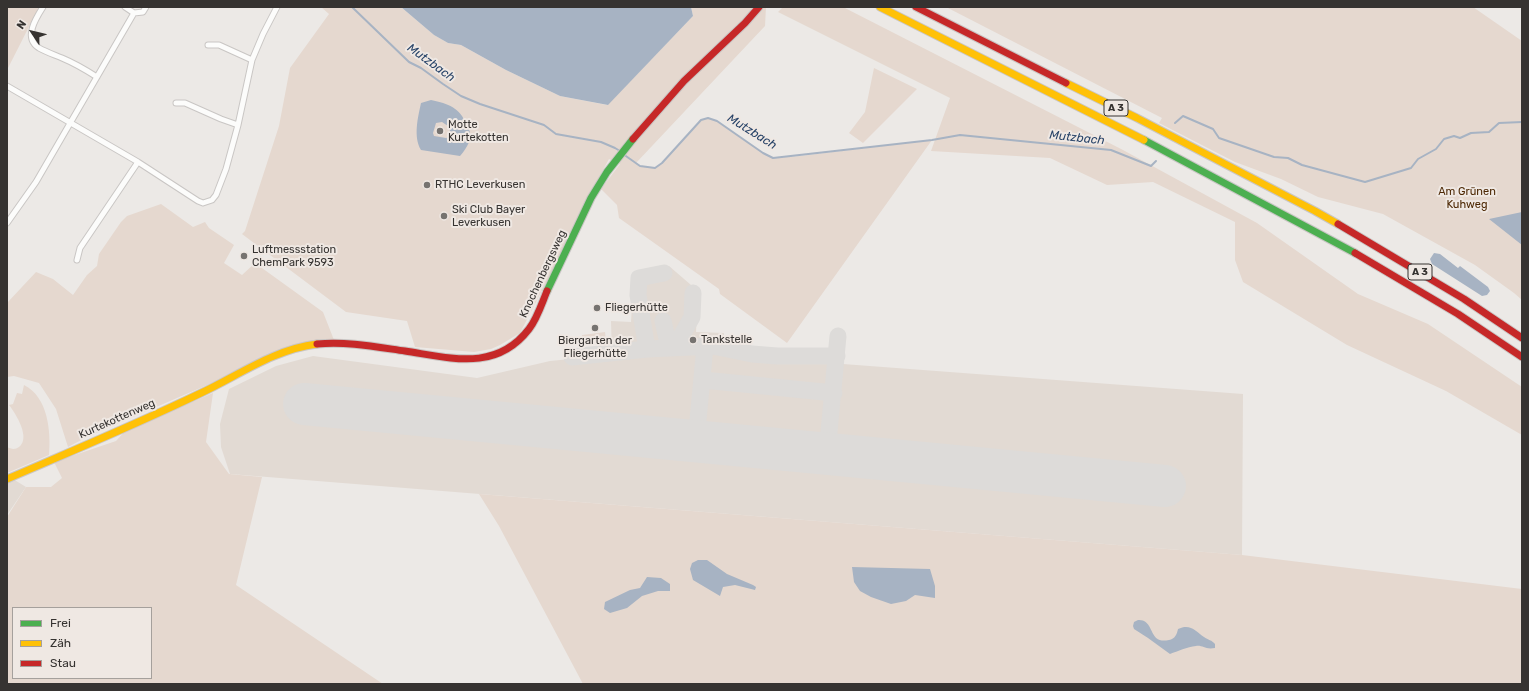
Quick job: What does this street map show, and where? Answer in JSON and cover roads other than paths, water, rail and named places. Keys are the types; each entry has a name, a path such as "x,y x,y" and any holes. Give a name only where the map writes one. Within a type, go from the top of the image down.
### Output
{"main road":[{"name":"Knochenbergsweg","path":"234,376 274,356 298,348 326,343 471,360 496,355 508,350 530,328 591,198 617,158 700,63 737,31 759,7"},
{"name":"A 3","path":"880,7 1186,162 1306,226 1457,314 1522,357"},
{"name":"A 3","path":"916,7 1144,122 1314,211 1464,299 1522,338"},
{"name":"Kurtekottenweg","path":"7,479 108,436 234,376"}],"street":[{"path":"43,7 34,22 32,32 34,43 39,48 65,59 97,77"},
{"path":"125,7 134,13 143,12 146,7"},
{"path":"7,86 138,162 203,203 212,200 216,195 226,169 238,125 252,60 277,7"},
{"path":"7,223 36,182 134,13"},
{"path":"208,45 219,45 252,60"},
{"path":"176,103 185,103 221,120 238,125"},
{"path":"77,260 80,248 138,162"}],"water":[{"path":"401,7 691,7 693,16 608,105 560,96 506,70 461,45 448,43 434,35"},
{"path":"431,100 443,103 453,107 461,114 470,133 470,140 460,156 421,150 417,139 417,133 421,103","holes":["442,122 448,126 450,130 449,137 434,136 433,133 436,123"]},
{"path":"1522,212 1522,245 1489,219"},
{"path":"1434,253 1440,254 1458,268 1460,266 1488,287 1490,291 1487,295 1482,296 1432,264 1430,259"},
{"path":"698,560 707,560 727,574 753,585 756,587 755,590 735,585 723,587 720,596 693,580 690,569 692,563"},
{"path":"852,567 930,569 935,586 935,598 915,595 906,601 891,604 871,597 860,591 854,582"},
{"path":"647,577 661,578 670,584 670,591 658,591 642,596 627,608 610,613 604,609 605,602 630,590 640,588"},
{"path":"1138,620 1147,623 1155,637 1163,641 1173,639 1178,629 1182,627 1189,627 1213,642 1215,644 1215,648 1196,646 1170,654 1134,629 1134,622"}],"waterway":[{"name":"Mutzbach","path":"352,7 409,62 421,68 461,96 480,104 544,125 556,134 601,142 620,151"},
{"name":"Mutzbach","path":"1175,123 1183,116 1213,129 1219,138 1274,157 1288,158 1302,165 1365,182 1411,168 1418,159 1436,149 1444,139 1454,136 1460,138 1471,133 1489,132 1499,123 1522,122"},
{"name":"Mutzbach","path":"623,154 640,166 655,168 662,163 701,120 708,118 717,121 763,153 773,158 932,140 960,135 1111,150 1151,166 1156,161"}],"place":[{"name":"Motte Kurtekotten","path":"440,131"},
{"name":"RTHC Leverkusen","path":"427,185"},
{"name":"Ski Club Bayer Leverkusen","path":"444,216"},
{"name":"Luftmessstation ChemPark 9593","path":"244,256"},
{"name":"Fliegerhütte","path":"597,308"},
{"name":"Biergarten der Fliegerhütte","path":"595,328"},
{"name":"Tankstelle","path":"693,340"}],"park label":[{"name":"Am Grünen Kuhweg","path":"1467,198"}]}
